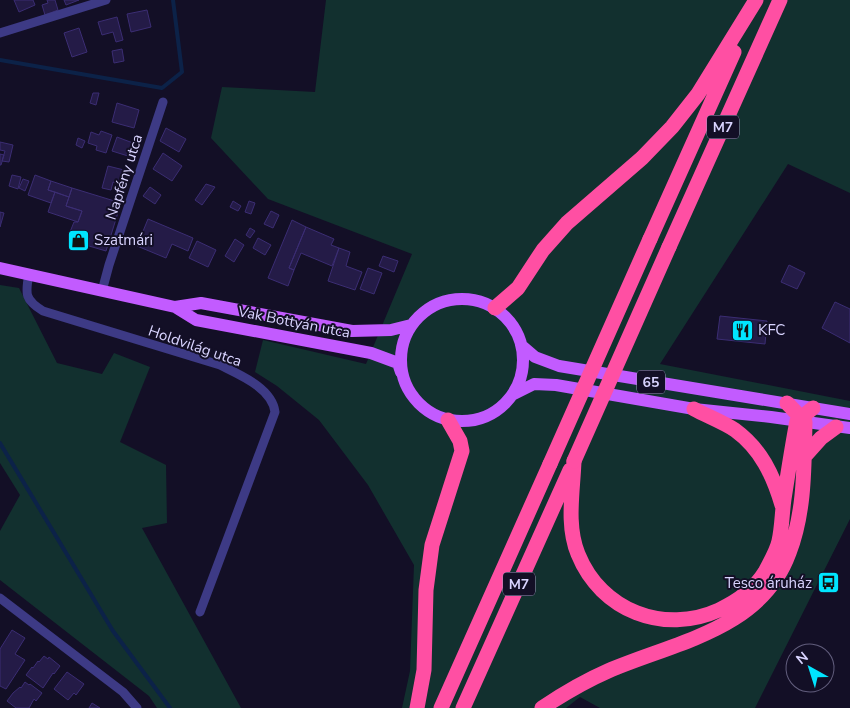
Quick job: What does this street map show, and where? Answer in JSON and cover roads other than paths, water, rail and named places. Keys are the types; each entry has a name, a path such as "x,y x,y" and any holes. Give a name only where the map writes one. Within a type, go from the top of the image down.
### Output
{"highway":[{"name":"M7","path":"441,708 756,0"},
{"path":"495,308 518,288 543,250 568,223 642,158 672,127 698,94 756,0"},
{"name":"M7","path":"463,708 778,4"},
{"path":"542,708 570,690 608,671 732,621 751,608 769,589 781,572 789,554 801,507 804,458 801,420 787,404"},
{"path":"574,460 571,518 573,536 585,568 600,589 623,607 655,618 671,621 688,620 707,615 733,603 749,592 764,573 779,541 783,508 801,420 813,408"},
{"path":"694,409 734,429 759,451 769,469 783,508"},
{"path":"417,708 424,670 426,590 432,545 462,451 460,442 448,420"},
{"path":"804,458 821,438 843,427"}],"main road":[{"name":"Vak Bottyán utca","path":"0,268 175,307 196,320 371,353 398,362 402,374"},
{"name":"65","path":"456,299 476,300 495,308 507,318 516,330 522,345 523,366 518,386 500,409 484,418 466,422 448,420 432,414 418,404 408,390 402,374 400,357 404,340 411,325 419,316 436,304 456,299"},
{"name":"Vak Bottyán utca","path":"175,307 201,303 352,331 391,330 411,325"},
{"name":"65","path":"522,345 535,357 559,366 850,414"},
{"name":"65","path":"512,395 534,384 556,385 694,409 801,420 843,427"}],"street":[{"path":"0,33 106,0"},
{"name":"Napfény utca","path":"102,291 163,102"},
{"name":"Holdvilág utca","path":"29,274 26,288 27,296 33,305 43,311 220,365 241,375 268,395 274,403 275,412 200,612"},
{"path":"0,598 123,692 137,708"}],"waterway":[{"path":"0,60 162,88 182,72 173,0"},
{"path":"0,443 113,631 170,708"}],"place":[{"name":"Szatmári","path":"78,240"},
{"name":"KFC","path":"742,330"},
{"name":"Tesco áruház","path":"828,583"}]}
